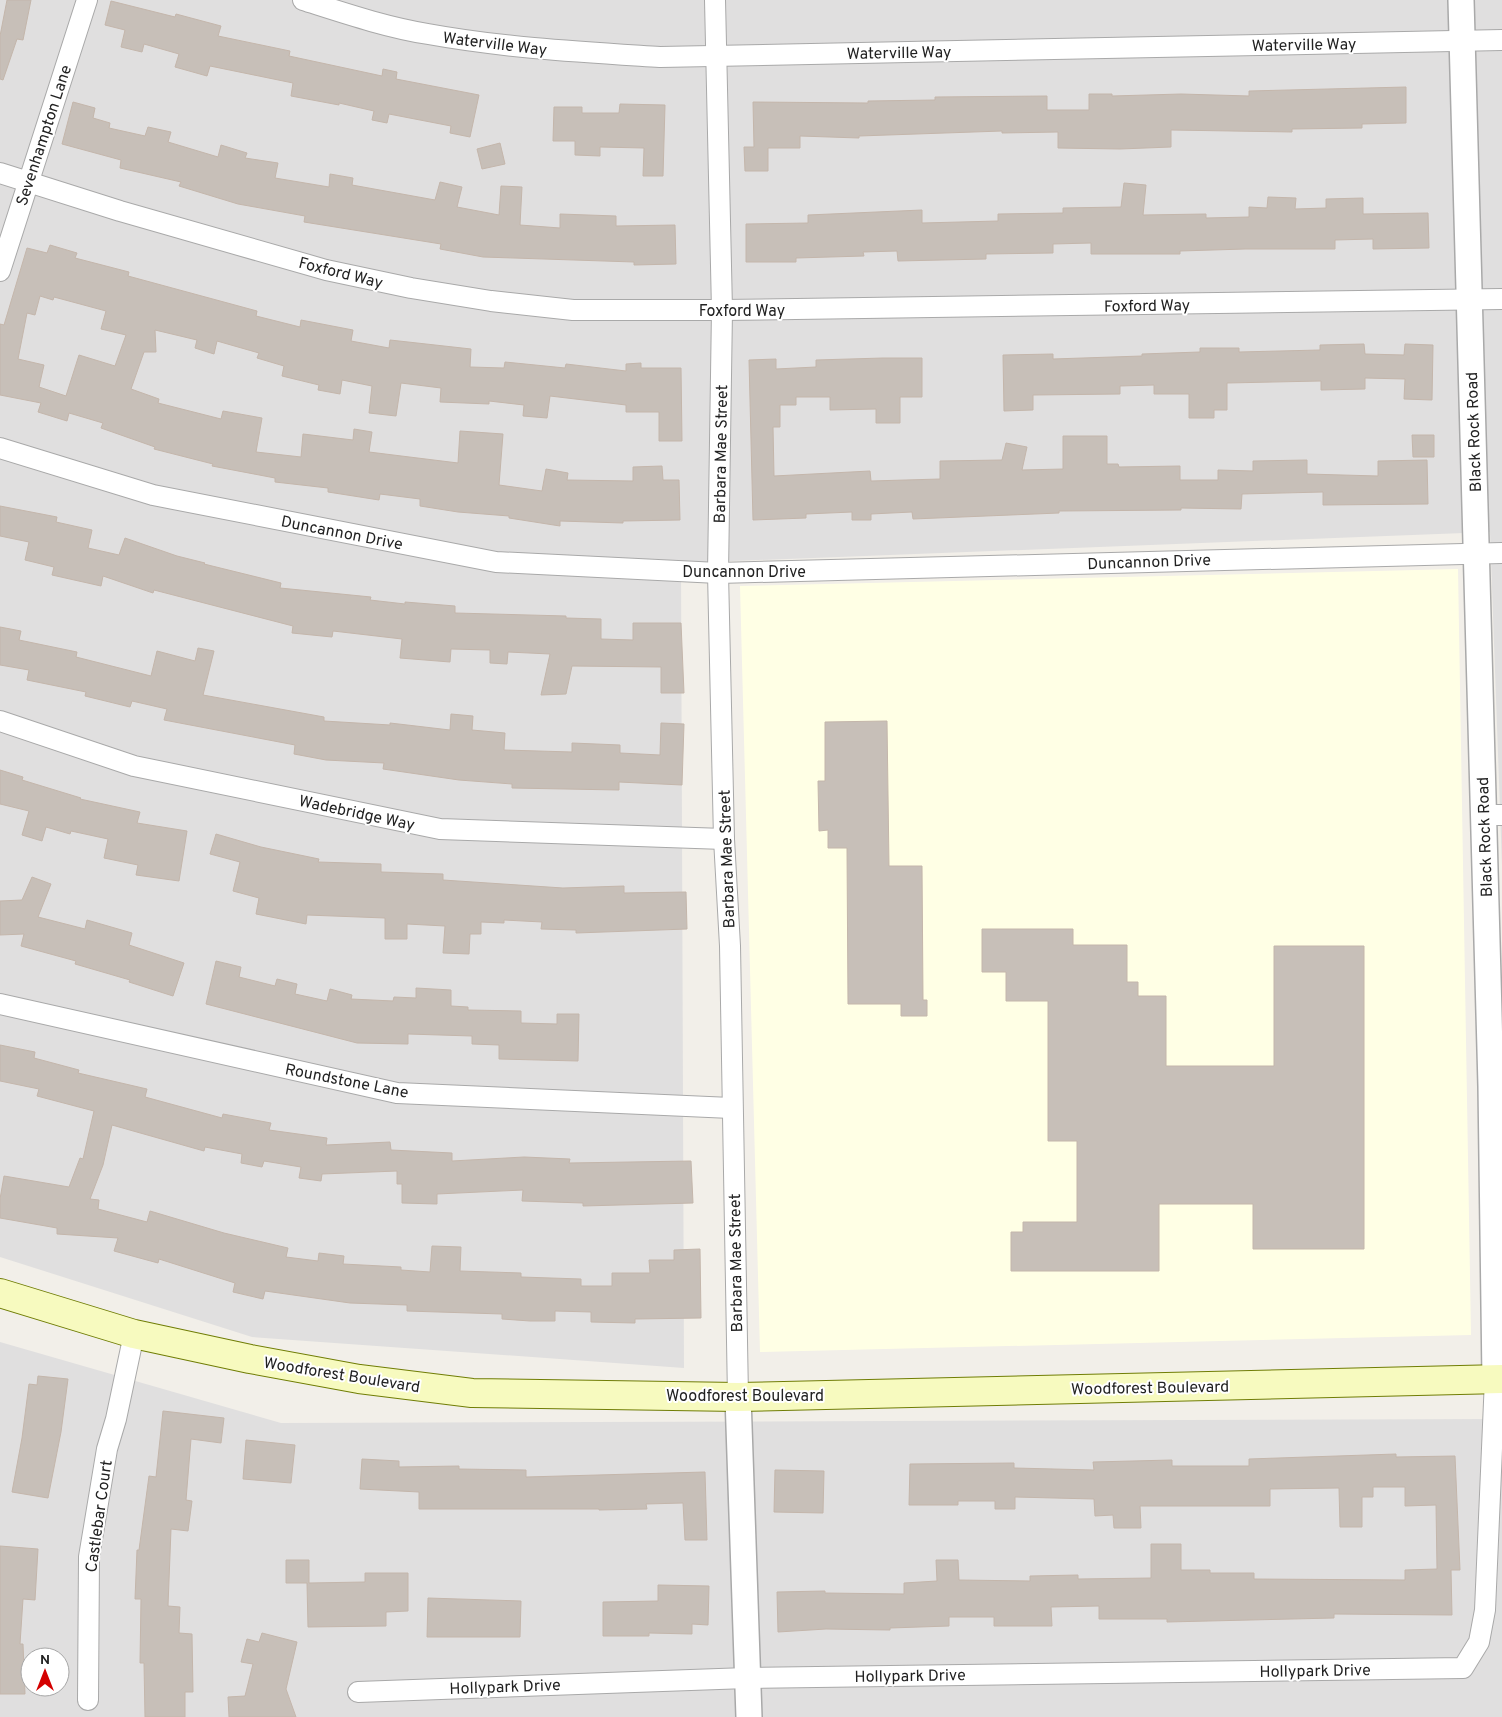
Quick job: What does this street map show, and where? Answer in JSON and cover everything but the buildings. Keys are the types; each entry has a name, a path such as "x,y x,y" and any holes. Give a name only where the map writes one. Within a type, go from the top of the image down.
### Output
{"main road":[{"name":"Woodforest Boulevard","path":"0,1293 134,1334 250,1359 359,1379 472,1393 738,1397 1498,1379"}],"street":[{"name":"Sevenhampton Lane","path":"0,271 87,0"},
{"name":"Waterville Way","path":"302,0 371,22 482,43 660,57 1502,40"},
{"name":"Barbara Mae Street","path":"715,0 722,310 718,573 724,839 730,946 731,1108 738,1397 749,1717"},
{"name":"Black Rock Road","path":"1461,0 1477,554 1493,815 1498,1379 1485,1610 1479,1642 1463,1668"},
{"name":"Foxford Way","path":"0,173 120,211 326,270 411,288 491,301 573,310 722,310 1502,299"},
{"name":"Duncannon Drive","path":"0,448 153,495 496,562 718,573 1502,553"},
{"name":"Wadebridge Way","path":"0,721 134,766 440,829 724,839"},
{"name":"Roundstone Lane","path":"0,1004 396,1093 731,1108"},
{"name":"Castlebar Court","path":"88,1700 90,1557 107,1450 116,1419 134,1334"},
{"name":"Hollypark Drive","path":"358,1692 747,1678 1463,1668"}],"shaded area":[{"path":"0,0 1502,0 1502,865 1490,532 681,563 684,1368 252,1337 0,1257"},
{"path":"1458,569 1471,1335 760,1352 740,586"},
{"path":"0,1342 281,1423 1502,1419 1502,1717 0,1717"}]}
